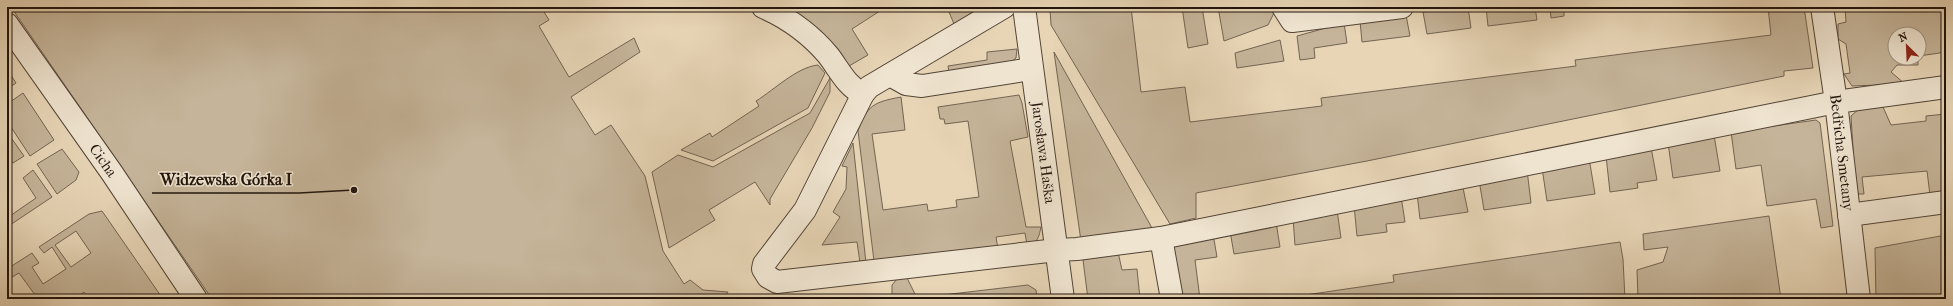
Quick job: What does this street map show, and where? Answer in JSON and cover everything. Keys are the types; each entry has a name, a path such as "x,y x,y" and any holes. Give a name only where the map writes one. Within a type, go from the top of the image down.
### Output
{"street":[{"path":"763,7 799,28 827,54 853,90 863,94"},
{"path":"1004,7 869,87 863,94 805,210 764,264 763,269 768,277 777,282 1077,249 1161,238 1836,102 1946,86"},
{"name":"Jarosława Haška","path":"1024,7 1031,69 1063,299"},
{"path":"1284,7 1292,21 1402,7"},
{"name":"Bedřicha Smetany","path":"1822,7 1836,102 1859,299"},
{"name":"Cicha","path":"7,24 112,173 196,299"},
{"path":"890,75 906,84 922,86 1031,69"},
{"path":"1849,215 1946,202"},
{"path":"1161,238 1172,299"}],"shaded area":[{"path":"11,7 541,7 549,20 539,26 569,77 634,38 640,52 571,97 595,135 611,125 645,176 663,251 684,284 690,280 703,290 728,292 723,299 212,299"},
{"path":"789,7 886,7 852,29 868,55 849,66 822,32"},
{"path":"947,7 979,7 980,9 954,24"},
{"path":"1053,7 1131,7 1141,92 1185,87 1190,122 1322,106 1321,98 1576,66 1575,60 1771,35 1768,7 1804,7 1813,68 1784,71 1784,76 1367,161 1196,193 1196,218 1170,224 1051,25 1050,9"},
{"path":"1182,7 1202,7 1208,44 1188,48"},
{"path":"1218,7 1273,7 1275,11 1268,25 1224,41"},
{"path":"1451,7 1468,7 1471,28 1427,34 1423,12"},
{"path":"1486,7 1535,7 1537,20 1488,26"},
{"path":"1550,7 1564,7 1564,16 1551,18"},
{"path":"1845,7 1946,7 1946,52 1927,55 1927,26 1887,26 1887,66 1896,66 1891,72 1905,84 1852,86 1844,74 1850,73 1846,44 1838,39 1838,24 1846,22"},
{"path":"1406,15 1410,36 1362,42 1360,21"},
{"path":"1344,23 1347,43 1314,48 1315,58 1300,60 1297,36"},
{"path":"1280,40 1284,61 1237,68 1235,53"},
{"path":"1017,49 1016,58 1011,62 949,73 948,66 987,60 987,52"},
{"path":"1054,52 1152,228 1081,241"},
{"path":"818,65 825,73 808,108 713,161 681,150 710,133 712,137 759,106 756,101 794,74"},
{"path":"7,69 16,83 7,89"},
{"path":"830,78 830,92 812,128 770,199 770,205 755,182 709,210 715,220 669,248 652,172 678,155 713,167 810,113"},
{"path":"23,93 54,140 30,156 7,121 7,104"},
{"path":"1019,95 1022,103 1028,137 1010,141 1026,227 1041,227 1039,237 1036,241 1027,245 1025,233 996,237 998,249 874,261 858,131 868,110 878,103 901,97 905,130 872,134 883,210 927,204 928,211 957,207 956,200 979,197 968,121 945,124 944,119 940,119 938,107"},
{"path":"1883,107 1891,125 1926,121 1926,116 1946,114 1946,193 1930,195 1927,171 1862,177 1864,194 1858,194 1854,164 1851,116 1859,109"},
{"path":"1816,120 1820,123 1833,226 1821,228 1816,199 1767,206 1761,165 1736,169 1731,132"},
{"path":"7,132 24,156 13,163 7,155"},
{"path":"1714,135 1720,171 1673,178 1668,143"},
{"path":"853,143 866,263 860,263 857,242 822,245 840,217 833,212 846,189 847,167 842,166"},
{"path":"1651,147 1657,180 1637,183 1638,188 1610,192 1606,156"},
{"path":"62,149 79,172 76,180 57,194 37,164"},
{"path":"1589,158 1595,194 1547,201 1542,168"},
{"path":"33,170 52,197 7,227 7,218 36,198 23,178"},
{"path":"1527,170 1531,203 1484,210 1479,180"},
{"path":"1462,183 1468,212 1420,219 1417,193"},
{"path":"1401,196 1405,222 1386,224 1387,232 1357,236 1354,205"},
{"path":"1337,210 1341,238 1295,245 1293,218"},
{"path":"102,211 163,299 89,299 84,292 74,299 38,299 19,273 7,280 7,269 32,253 39,263 32,267 43,284 66,269 52,247 44,253 39,247 89,214","holes":["76,231 91,253 71,267 55,245"]},
{"path":"1769,216 1781,299 1638,299 1637,270 1663,262 1668,247 1644,250 1643,234"},
{"path":"1276,222 1280,247 1234,254 1230,231"},
{"path":"1213,234 1217,257 1195,260 1200,299 1176,299 1170,248 1175,241"},
{"path":"1946,235 1946,299 1876,299 1875,248"},
{"path":"1620,242 1623,259 1625,299 1278,299 1394,282 1393,275"},
{"path":"1118,252 1122,270 1137,269 1140,299 1088,299 1083,260"},
{"path":"906,276 917,298 1028,285 1036,290 1037,299 914,299 913,297 892,299 892,285 897,279"}],"place":[{"name":"Widzewska Górka I","path":"354,190"}]}
